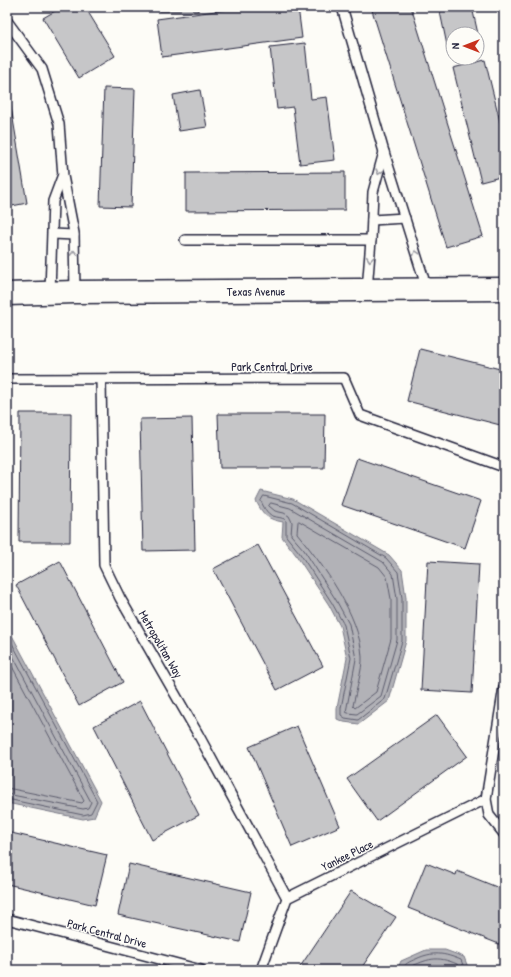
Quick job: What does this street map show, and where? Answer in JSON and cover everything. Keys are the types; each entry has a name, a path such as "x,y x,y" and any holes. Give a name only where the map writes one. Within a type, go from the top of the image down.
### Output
{"street":[{"name":"Texas Avenue","path":"7,294 50,292 504,289"}],"lane":[{"path":"342,7 384,152 428,290"},
{"path":"7,21 42,69 59,124 63,176 74,235 74,292"},
{"path":"367,290 372,240 373,192 384,152"},
{"path":"50,292 53,201 63,176"},
{"path":"372,220 405,218"},
{"path":"53,234 74,235"},
{"path":"185,240 372,240"},
{"name":"Park Central Drive","path":"7,379 101,380 344,378 360,415 504,468"},
{"name":"Metropolitan Way","path":"101,380 104,565 120,598 198,734 287,898"},
{"path":"504,687 486,799 489,815 504,834"},
{"name":"Yankee Place","path":"287,898 486,799"},
{"path":"261,970 287,898"},
{"name":"Park Central Drive","path":"7,919 201,970"}],"water":[{"path":"261,491 293,499 389,555 402,570 406,598 406,641 389,701 359,724 344,722 337,719 337,708 347,658 340,626 329,605 296,555 282,537 283,522 273,520 266,516 256,501"},
{"path":"7,626 101,801 94,817 83,819 7,803"},
{"path":"426,950 445,950 464,957 469,970 397,970 401,961"}],"building":[{"path":"62,7 85,7 115,56 79,78 43,18"},
{"path":"160,7 198,7 198,11 160,11"},
{"path":"245,7 298,7 302,38 162,57 157,19"},
{"path":"371,7 411,7 483,236 446,247"},
{"path":"439,7 472,7 476,26 445,26 445,36"},
{"path":"305,43 311,99 327,97 335,160 300,164 293,107 277,109 270,47"},
{"path":"485,60 504,138 504,176 481,182 453,68 461,66 485,66"},
{"path":"7,83 27,203 7,207"},
{"path":"104,88 135,89 131,207 100,206"},
{"path":"200,90 207,127 179,131 173,95"},
{"path":"345,172 345,210 186,211 186,173"},
{"path":"420,349 504,370 504,426 407,401"},
{"path":"20,413 71,413 70,542 19,542"},
{"path":"218,414 325,414 324,468 220,468"},
{"path":"192,418 195,550 143,551 140,419"},
{"path":"357,458 481,501 465,548 341,505"},
{"path":"258,545 323,666 277,690 213,569"},
{"path":"60,561 123,682 79,706 16,585"},
{"path":"428,561 479,564 472,693 421,690"},
{"path":"140,701 199,815 152,840 94,726"},
{"path":"437,715 467,756 377,821 347,779"},
{"path":"297,726 340,826 292,847 249,747"},
{"path":"7,832 107,855 95,905 7,884"},
{"path":"426,863 456,875 457,871 504,890 504,946 408,908"},
{"path":"129,864 251,892 240,942 118,915"},
{"path":"351,891 396,917 360,970 298,970"}]}
